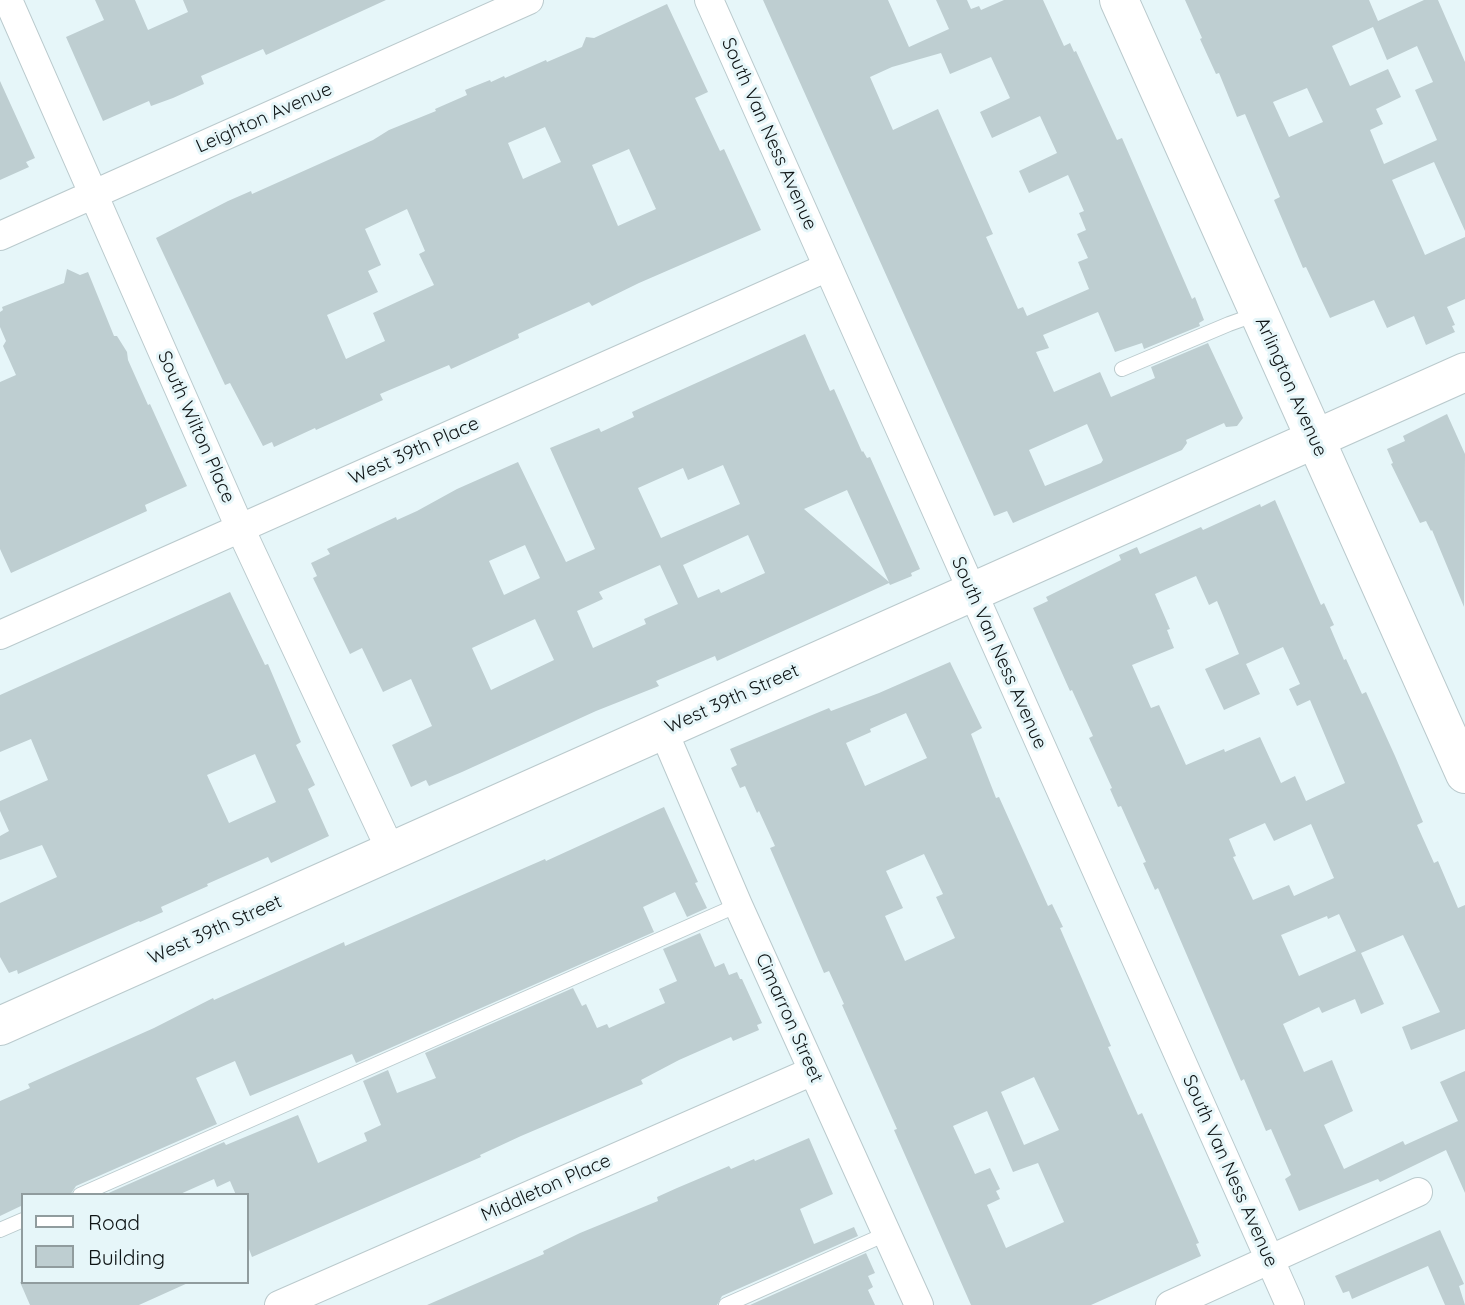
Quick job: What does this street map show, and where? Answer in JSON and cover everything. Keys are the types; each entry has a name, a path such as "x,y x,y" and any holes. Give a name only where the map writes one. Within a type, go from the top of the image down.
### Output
{"street":[{"name":"South Wilton Place","path":"8,0 240,528 391,851"},
{"name":"Leighton Avenue","path":"0,236 528,0"},
{"name":"South Van Ness Avenue","path":"709,0 1290,1305"},
{"name":"Arlington Avenue","path":"1119,0 1465,774"},
{"name":"West 39th Place","path":"0,635 828,267"},
{"name":"West 39th Street","path":"0,1026 1465,372"},
{"name":"Cimarron Street","path":"663,730 738,905 919,1305"},
{"name":"Middleton Place","path":"279,1305 813,1071"},
{"path":"1170,1305 1418,1192"}],"lane":[{"path":"1122,369 1258,314"},
{"path":"85,1193 738,905"},
{"path":"0,1230 21,1221"},
{"path":"726,1305 886,1234"}],"building":[{"path":"95,0 135,0 148,30 188,12 183,0 386,0 266,55 263,49 201,76 204,84 173,98 151,106 149,101 103,121 66,37 104,20"},
{"path":"763,0 888,0 909,47 949,29 936,0 967,0 971,9 979,6 981,10 1004,0 1043,0 1064,46 1070,43 1074,52 1076,51 1117,140 1122,138 1192,299 1195,297 1204,320 1199,323 1200,326 1144,349 1142,343 1115,352 1098,312 1043,335 1049,348 1036,352 1054,392 1100,372 1111,397 1155,378 1151,367 1208,343 1243,418 1237,426 1226,427 1224,423 1186,440 1182,450 1013,523 1007,511 994,516","holes":["941,53 950,74 991,57 1010,98 980,112 992,138 1040,116 1057,153 1019,171 1029,193 1068,175 1084,211 1079,213 1086,230 1077,234 1088,258 1078,262 1089,289 1027,316 1023,307 1018,309 986,237 993,234 938,109 893,130 870,77 892,67","1087,424 1103,460 1101,463 1045,486 1029,450"]},
{"path":"1185,0 1369,0 1378,21 1424,0 1438,0 1465,62 1465,231 1434,162 1392,180 1425,255 1465,237 1465,299 1447,307 1455,325 1452,326 1455,332 1426,345 1414,316 1387,328 1374,300 1330,318 1306,267 1303,268 1274,200 1280,197 1245,114 1237,117 1219,73 1216,74 1200,39 1202,38","holes":["1373,27 1387,60 1417,46 1433,82 1415,90 1437,140 1384,164 1370,130 1383,124 1376,109 1401,97 1388,69 1350,86 1332,46","1307,88 1323,122 1289,137 1273,102"]},
{"path":"667,4 708,92 695,98 720,151 724,149 761,230 592,306 589,302 518,334 519,338 451,369 449,365 380,394 383,400 316,430 315,428 274,447 272,442 263,446 230,383 225,385 156,238 228,201 251,191 252,194 436,111 435,109 467,95 465,90 490,80 491,82 504,76 505,78 546,60 547,62 582,47 586,37 594,38","holes":["545,127 561,162 523,179 508,143","629,149 656,209 618,226 592,165","407,209 425,251 419,254 434,285 373,313 385,341 346,359 327,315 378,292 368,271 381,265 365,229"]},
{"path":"0,81 35,158 26,162 29,167 0,180"},
{"path":"67,269 80,275 88,272 114,336 117,336 127,352 148,405 150,404 187,486 145,505 147,511 11,573 0,549 0,382 16,375 3,346 6,341 0,327 0,312 2,307 64,283"},
{"path":"805,334 830,391 834,389 862,452 867,458 870,457 920,569 911,573 912,576 890,585 889,583 717,661 715,656 656,681 659,686 596,711 462,772 429,786 426,780 411,787 392,745 432,726 411,679 383,692 362,648 350,654 313,578 317,576 311,563 330,554 327,549 396,517 397,520 417,511 457,489 518,462 566,562 595,549 550,448 599,428 601,432 634,417 632,412","holes":["723,465 740,504 661,538 638,488 683,468 688,480","847,490 889,582 804,509","748,535 765,573 721,593 719,589 698,598 683,565","525,545 540,578 504,595 489,561","660,565 678,604 644,619 646,624 593,648 577,611 603,599 599,592","535,619 554,660 491,690 472,648"]},
{"path":"1447,414 1465,454 1464,607 1432,530 1426,521 1420,523 1391,464 1393,463 1387,449 1405,441 1403,436"},
{"path":"1275,500 1321,605 1324,603 1334,625 1330,627 1344,660 1346,659 1362,694 1366,692 1395,756 1423,822 1417,825 1434,863 1438,861 1458,908 1465,905 1465,1029 1411,1050 1402,1027 1440,1012 1403,935 1361,953 1384,1004 1361,1014 1355,999 1322,1013 1319,1007 1283,1024 1304,1072 1332,1060 1353,1111 1324,1125 1344,1169 1403,1141 1405,1145 1458,1121 1440,1082 1465,1071 1465,1193 1446,1150 1380,1182 1378,1179 1299,1211 1285,1179 1291,1175 1271,1129 1266,1131 1244,1079 1241,1081 1158,888 1155,890 1143,863 1146,862 1121,806 1118,807 1110,789 1112,788 1089,738 1093,736 1033,608 1048,601 1046,597 1121,560 1119,555 1137,547 1140,554 1260,504 1261,507","holes":["1196,576 1209,605 1217,601 1239,654 1205,669 1224,710 1260,694 1246,664 1283,647 1300,684 1289,689 1297,706 1310,700 1345,783 1306,801 1295,776 1281,783 1260,737 1186,765 1159,705 1151,708 1132,665 1174,648 1167,630 1170,629 1155,594","1265,823 1274,841 1311,824 1334,878 1294,896 1289,885 1253,900 1233,857 1236,856 1229,839","1339,914 1356,951 1299,976 1281,935 1327,916 1328,919"]},
{"path":"230,592 265,665 268,664 301,742 296,745 315,785 308,789 329,836 271,863 268,857 161,907 163,912 18,974 17,970 9,973 0,957 0,903 57,877 42,845 0,860 0,836 9,831 0,811 0,801 48,780 31,739 0,752 0,695","holes":["255,754 276,802 229,823 207,775"]},
{"path":"950,662 982,728 971,734 996,798 999,797 1048,906 1052,904 1063,927 1060,928 1111,1046 1108,1047 1138,1115 1142,1113 1199,1243 1196,1244 1201,1256 1091,1305 971,1305 894,1130 897,1129 842,1005 844,1004 829,971 824,973 770,848 775,846 745,786 740,788 731,768 737,765 730,749 829,708 831,711","holes":["906,713 927,758 865,786 846,743 871,732 870,729","924,854 943,894 936,897 955,938 905,961 885,916 903,908 886,871","1034,1077 1059,1130 1024,1145 1001,1092","987,1111 1013,1172 1038,1163 1064,1222 1006,1248 987,1205 1000,1199 996,1191 1000,1189 990,1168 975,1174 953,1126"]},
{"path":"664,807 707,908 687,917 675,892 643,907 654,932 356,1063 352,1054 250,1096 235,1061 196,1078 217,1124 76,1186 71,1193 21,1193 21,1206 0,1216 0,1101 30,1088 28,1084 154,1028 213,998 214,1000 344,942 345,946 545,859 546,861"},
{"path":"700,933 715,967 724,963 729,975 737,972 742,979 762,1023 757,1025 759,1030 733,1041 731,1037 679,1060 641,1080 643,1084 252,1257 248,1247 248,1193 235,1193 230,1181 217,1187 214,1179 182,1193 109,1193 224,1142 226,1145 298,1115 318,1163 367,1141 364,1133 381,1125 363,1081 388,1070 397,1093 436,1078 425,1053 573,988 582,1006 586,1004 597,1028 607,1024 609,1028 665,1003 659,989 677,981 663,949"},
{"path":"809,1138 833,1194 800,1209 814,1244 854,1227 858,1236 722,1296 717,1305 427,1305 544,1254 543,1251 580,1233 658,1201 657,1197 677,1188 729,1166 731,1169 754,1159 755,1161"},
{"path":"1440,1230 1464,1284 1459,1286 1465,1305 1445,1305 1428,1266 1352,1299 1349,1291 1343,1293 1335,1276"},
{"path":"866,1253 875,1273 868,1276 873,1287 868,1290 875,1305 750,1305"},
{"path":"20,1282 186,1284 139,1305 30,1305"}]}
